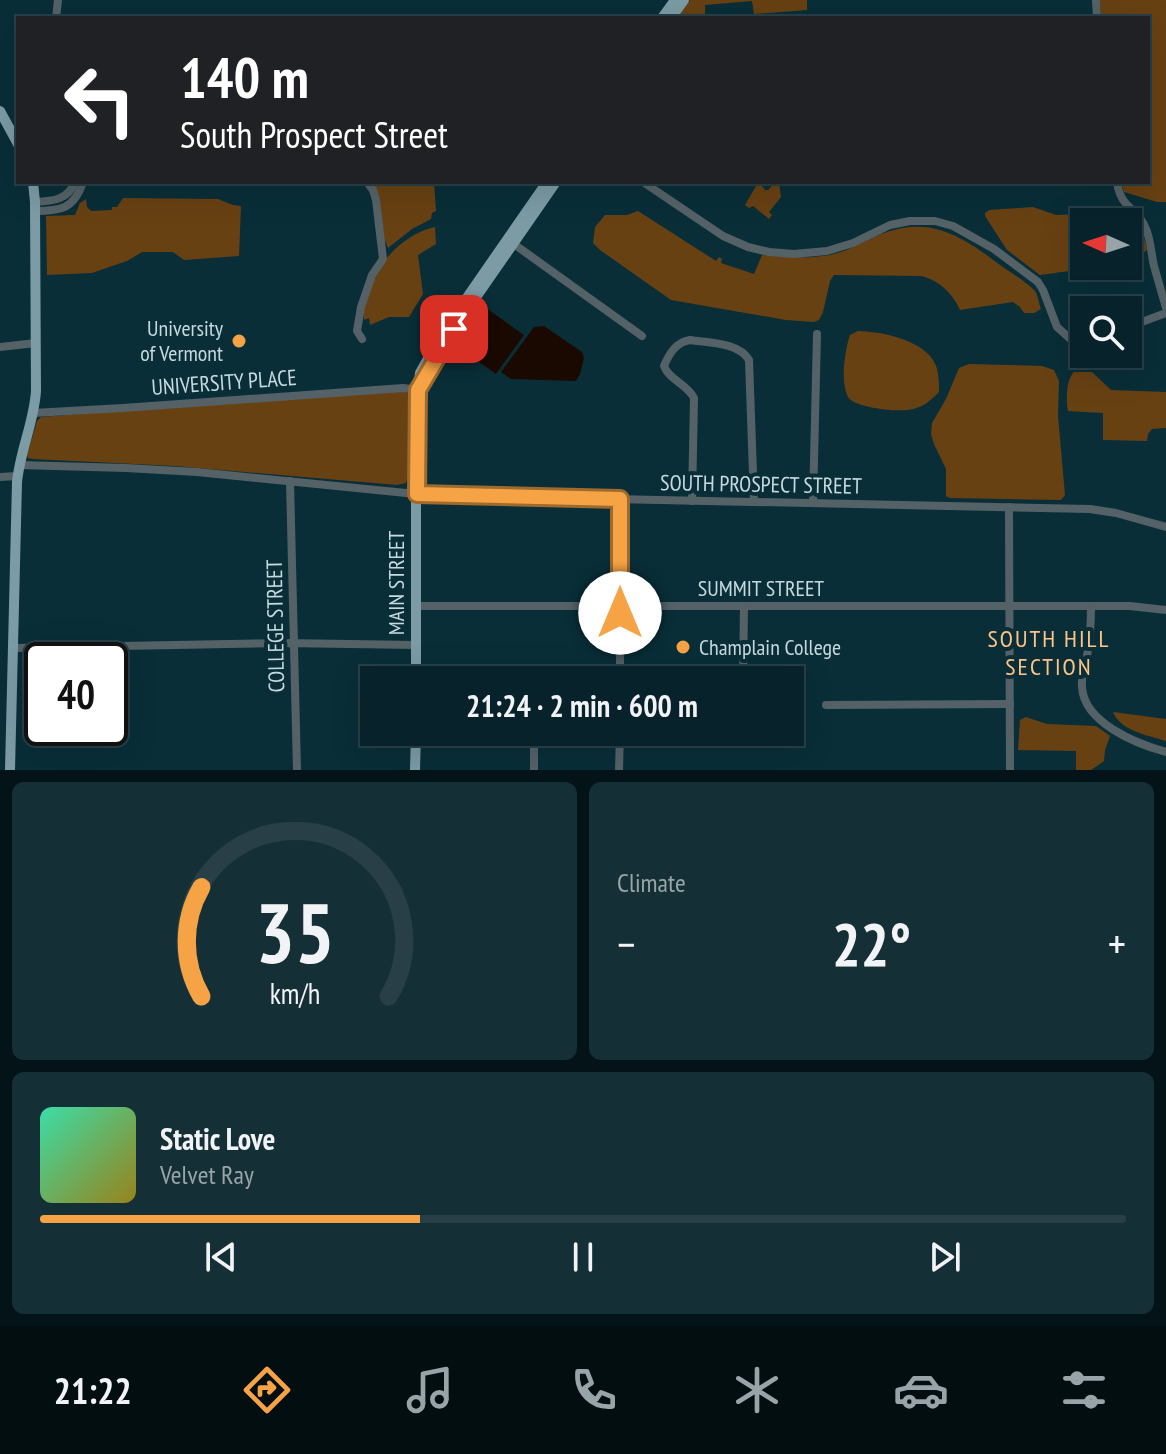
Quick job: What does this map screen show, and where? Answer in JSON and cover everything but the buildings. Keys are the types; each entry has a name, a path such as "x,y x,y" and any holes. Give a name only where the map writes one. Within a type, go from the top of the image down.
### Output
{"main road":[{"path":"0,113 16,141"},
{"path":"10,770 8,666 13,648 18,470 36,391 33,184"},
{"name":"MAIN STREET","path":"416,666 418,390 546,184"},
{"name":"MAIN STREET","path":"510,242 554,184"},
{"path":"415,770 416,746"}],"street":[{"path":"35,206 64,197 74,184"},
{"path":"35,206 55,211 68,206 76,198 82,184"},
{"path":"362,339 357,331 361,307 372,275 383,259 376,200 368,184"},
{"path":"646,184 723,236 769,252 794,254 827,251 904,222 925,221 953,226 994,249 1038,282 1057,327 1070,339"},
{"path":"1117,184 1120,198 1140,217 1148,233 1166,311 1142,322"},
{"path":"510,242 642,336"},
{"path":"813,503 817,334"},
{"path":"692,501 694,398 689,390 665,371 664,366 676,346 688,340 735,348 745,353 749,360 754,502"},
{"path":"0,347 36,343"},
{"name":"UNIVERSITY PLACE","path":"33,413 403,388 418,390"},
{"name":"SOUTH PROSPECT STREET","path":"0,477 18,470 152,469 417,494 1104,511 1166,527"},
{"name":"COLLEGE STREET","path":"290,481 297,770"},
{"path":"620,499 620,666"},
{"path":"1009,507 1010,770"},
{"name":"SUMMIT STREET","path":"416,606 1091,606 1166,610"},
{"path":"743,666 744,606"},
{"path":"1091,606 1082,686 1085,701 1099,718 1124,737 1166,752"},
{"path":"13,648 294,643 416,645"},
{"path":"826,705 1010,704"},
{"path":"534,746 534,770"},
{"path":"619,770 620,746"}],"shaded area":[{"path":"690,0 807,0 807,10 754,14 752,1 705,5 705,16 678,16"},
{"path":"1100,0 1166,0 1166,202 1124,192 1122,184 1150,184 1150,16 1101,16"},
{"path":"373,184 434,184 436,211 431,219 388,248"},
{"path":"771,184 779,184 781,197 769,212 772,215 769,219 753,206 749,208 745,205 756,186 762,186 765,190"},
{"path":"123,198 218,199 241,206 239,256 184,260 173,252 142,252 127,261 92,273 47,275 46,216 75,215 80,203 86,199 91,211 112,210"},
{"path":"1033,207 1056,215 1070,214 1070,271 1040,275 1007,250 985,216 989,210"},
{"path":"638,211 716,261 719,257 721,263 754,274 762,255 830,255 904,228 934,229 961,239 1024,281 1035,291 1041,309 1024,313 1013,302 960,310 945,288 921,276 834,275 823,312 814,322 671,300 593,243 595,227 605,215 627,215"},
{"path":"435,227 436,244 418,255 423,294 409,317 389,317 370,325 369,318 364,320 365,305 375,275 407,239"},
{"path":"1142,234 1144,239 1147,250 1142,253"},
{"path":"486,308 524,335 496,374 458,347"},
{"path":"544,326 582,352 584,358 576,381 511,379 501,372 534,327"},
{"path":"858,331 897,337 923,350 935,364 939,392 917,408 907,410 878,409 852,401 844,383 844,366 850,335"},
{"path":"969,364 1042,366 1054,370 1059,381 1058,416 1065,495 1061,500 946,496 946,469 934,444 932,423 959,368"},
{"path":"1074,372 1092,372 1111,390 1166,392 1166,428 1152,429 1147,441 1103,440 1103,413 1068,411 1068,385"},
{"path":"401,390 409,394 409,474 406,483 397,485 175,466 33,459 27,455 41,417"},
{"path":"647,664 680,664 680,666"},
{"path":"1113,712 1166,719 1166,741 1128,728"},
{"path":"1026,717 1047,724 1096,726 1110,736 1104,761 1091,770 1076,770 1076,751 1018,750 1020,720"}],"place":[{"name":"University of Vermont","path":"239,341"},
{"name":"Champlain College","path":"683,647"}],"district":[{"name":"SOUTH HILL SECTION","path":"1049,652"}],"route":[{"path":"454,329 418,390 417,494 620,499 620,613"}]}
